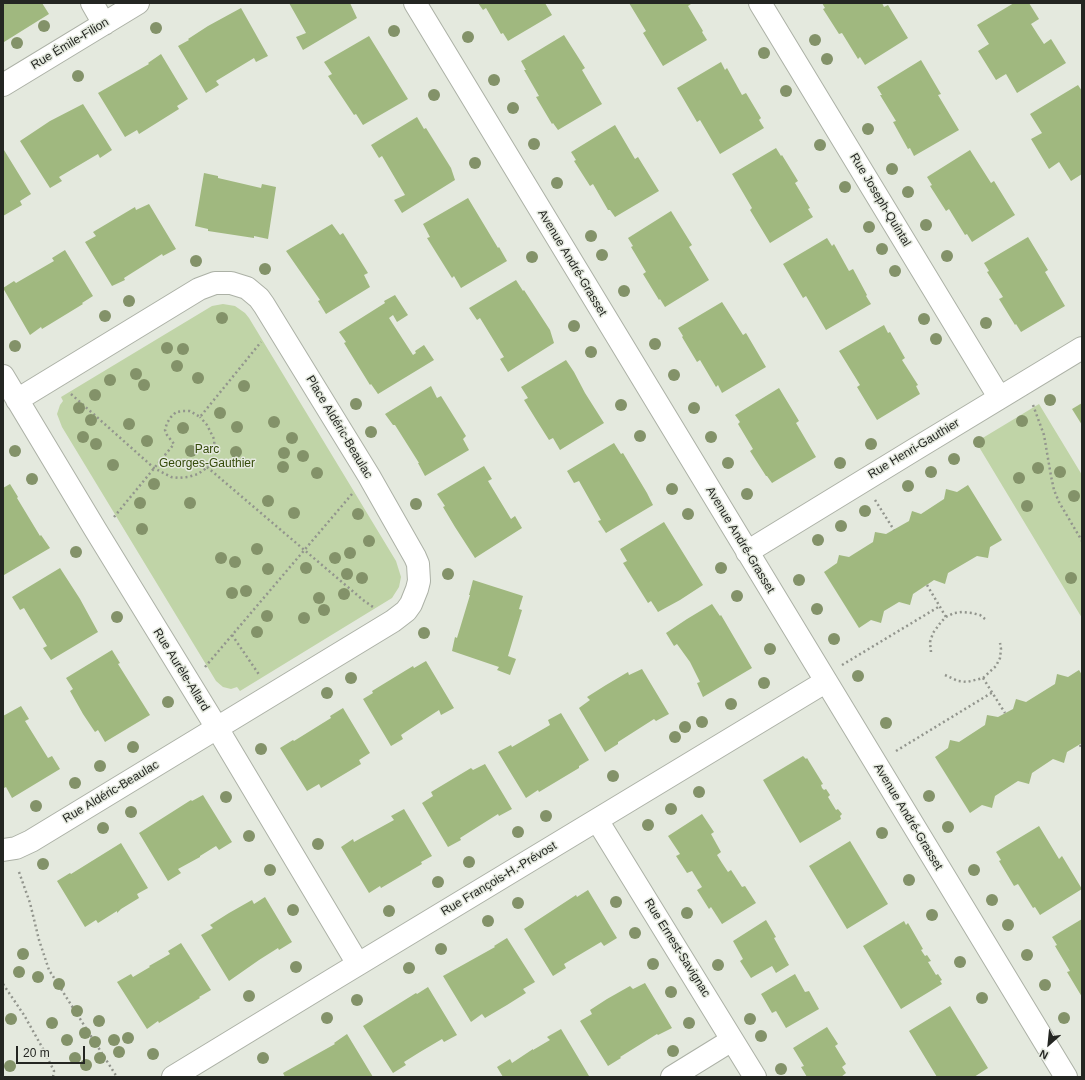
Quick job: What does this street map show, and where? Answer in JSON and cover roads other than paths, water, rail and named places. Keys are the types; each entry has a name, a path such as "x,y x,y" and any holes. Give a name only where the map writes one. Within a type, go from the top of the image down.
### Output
{"street":[{"path":"92,3 104,24"},
{"name":"Rue Émile-Filion","path":"3,85 138,3"},
{"name":"Avenue André-Grasset","path":"415,3 1066,1077"},
{"name":"Rue Joseph-Quintal","path":"760,3 999,397"},
{"name":"Place Aldéric-Beaulac","path":"18,400 199,289 215,283 231,283 247,288 259,298 365,469 415,556 418,564 419,581 411,604 403,614 393,621 217,728"},
{"name":"Rue Henri-Gauthier","path":"747,552 999,397 1082,348"},
{"name":"Rue Aurèle-Allard","path":"3,376 217,728 358,964"},
{"name":"Rue François-H.-Prévost","path":"173,1077 826,682"},
{"name":"Rue Aldéric-Beaulac","path":"3,850 16,848 31,841 217,728"},
{"name":"Rue Ernest-Savignac","path":"597,820 755,1077"},
{"path":"672,1077 732,1040"}],"park label":[{"name":"Parc Georges-Gauthier","path":"207,457"}]}
